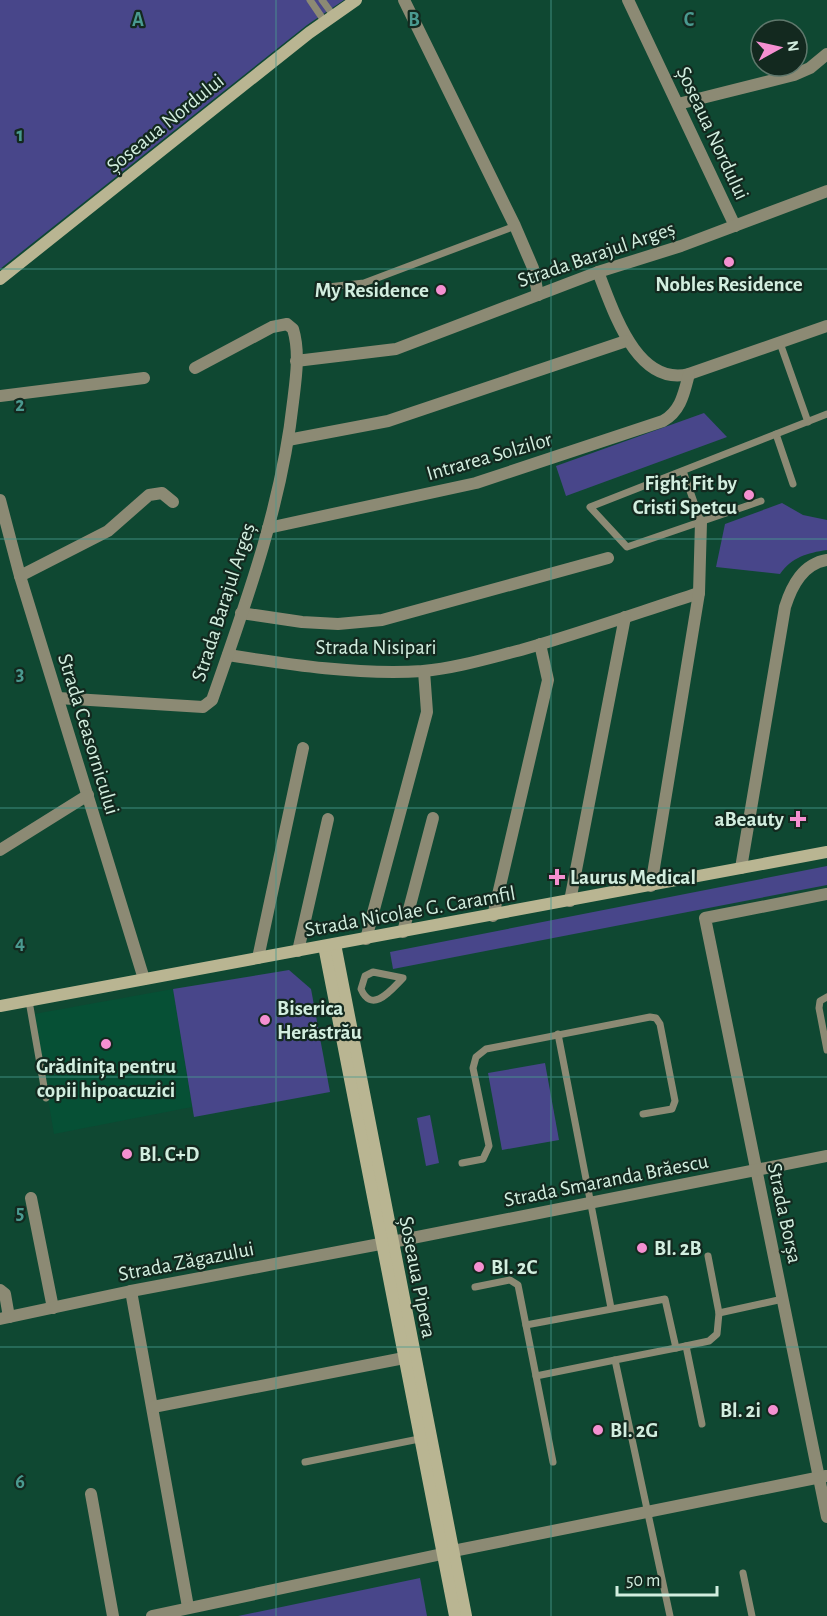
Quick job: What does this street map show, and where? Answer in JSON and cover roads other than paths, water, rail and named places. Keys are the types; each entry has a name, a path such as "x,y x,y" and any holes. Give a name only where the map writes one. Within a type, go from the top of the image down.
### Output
{"main road":[{"name":"Șoseaua Nordului","path":"0,279 356,0"},
{"name":"Strada Nicolae G. Caramfil","path":"0,1006 494,916 827,852"},
{"name":"Șoseaua Pipera","path":"329,945 447,1553 455,1616"},
{"name":"Șoseaua Pipera","path":"386,1243 419,1439 447,1553 466,1616"}],"street":[{"path":"404,0 515,226 533,268 538,294"},
{"name":"Șoseaua Nordului","path":"628,0 735,225 827,191"},
{"path":"678,104 794,75 810,68 827,54"},
{"name":"Strada Barajul Argeș","path":"296,361 396,349 598,272 735,225"},
{"path":"598,272 626,341 655,369 678,377 827,326"},
{"name":"Strada Barajul Argeș","path":"58,698 203,707 212,700 268,528 288,440 296,361 293,329 287,324 280,325 195,368"},
{"path":"288,440 388,421 626,341"},
{"name":"Intrarea Solzilor","path":"268,528 476,483 663,421 672,416 682,400 689,374"},
{"path":"0,396 144,378"},
{"path":"20,576 108,531 149,495 162,493 173,502"},
{"name":"Strada Ceasornicului","path":"0,500 5,543 20,576 144,979"},
{"path":"651,886 699,592 701,522"},
{"path":"241,613 302,622 338,624 382,620 608,558"},
{"path":"741,868 785,607 791,589 803,571 827,560"},
{"name":"Strada Nisipari","path":"228,655 361,671 424,671 480,661 540,644 699,592"},
{"path":"570,901 625,617"},
{"path":"494,916 548,680 540,644"},
{"path":"366,939 428,712 424,671"},
{"path":"258,958 303,748"},
{"path":"0,850 88,795"},
{"path":"403,932 433,818"},
{"path":"298,951 328,819"},
{"name":"Strada Borșa","path":"827,894 705,918 783,1299 823,1476 827,1517"},
{"name":"Strada Smaranda Brăescu","path":"386,1243 827,1156"},
{"path":"31,1198 52,1308"},
{"name":"Strada Zăgazului","path":"4,1318 131,1291 386,1243"},
{"path":"0,1290 5,1294 4,1318"},
{"path":"131,1291 188,1607"},
{"path":"153,1407 404,1358"},
{"path":"152,1616 823,1476"},
{"path":"91,1494 113,1616"}],"lane":[{"path":"310,0 329,19"},
{"path":"322,0 329,19"},
{"path":"319,288 364,283 515,226"},
{"path":"780,343 808,422"},
{"path":"761,501 627,547 590,507 827,414"},
{"path":"776,434 793,484"},
{"path":"683,471 701,522"},
{"path":"373,972 403,978 379,1000 370,999 361,989 365,976 373,972"},
{"path":"827,997 820,1001 819,1008 827,1050"},
{"path":"29,1001 46,1098"},
{"path":"462,1163 483,1159 489,1146 473,1068 476,1057 486,1049 650,1017 656,1018 675,1101 672,1109 643,1114"},
{"path":"558,1034 611,1308"},
{"path":"536,1376 709,1341 717,1334 719,1312 708,1256"},
{"path":"475,1287 515,1281 553,1462"},
{"path":"526,1325 665,1299 676,1348"},
{"path":"719,1312 783,1299"},
{"path":"686,1346 702,1424"},
{"path":"615,1360 670,1616"},
{"path":"305,1462 419,1439"},
{"path":"744,1573 752,1616"}],"place":[{"name":"Nobles Residence","path":"729,262"},
{"name":"My Residence","path":"441,290"},
{"name":"Fight Fit by Cristi Spetcu","path":"749,495"},
{"name":"aBeauty","path":"798,819"},
{"name":"Laurus Medical","path":"557,877"},
{"name":"Biserica Herăstrău","path":"265,1020"},
{"name":"Grădinița pentru copii hipoacuzici","path":"106,1044"},
{"name":"Bl. C+D","path":"127,1154"},
{"name":"Bl. 2B","path":"642,1248"},
{"name":"Bl. 2C","path":"479,1267"},
{"name":"Bl. 2i","path":"773,1410"},
{"name":"Bl. 2G","path":"598,1430"}]}
